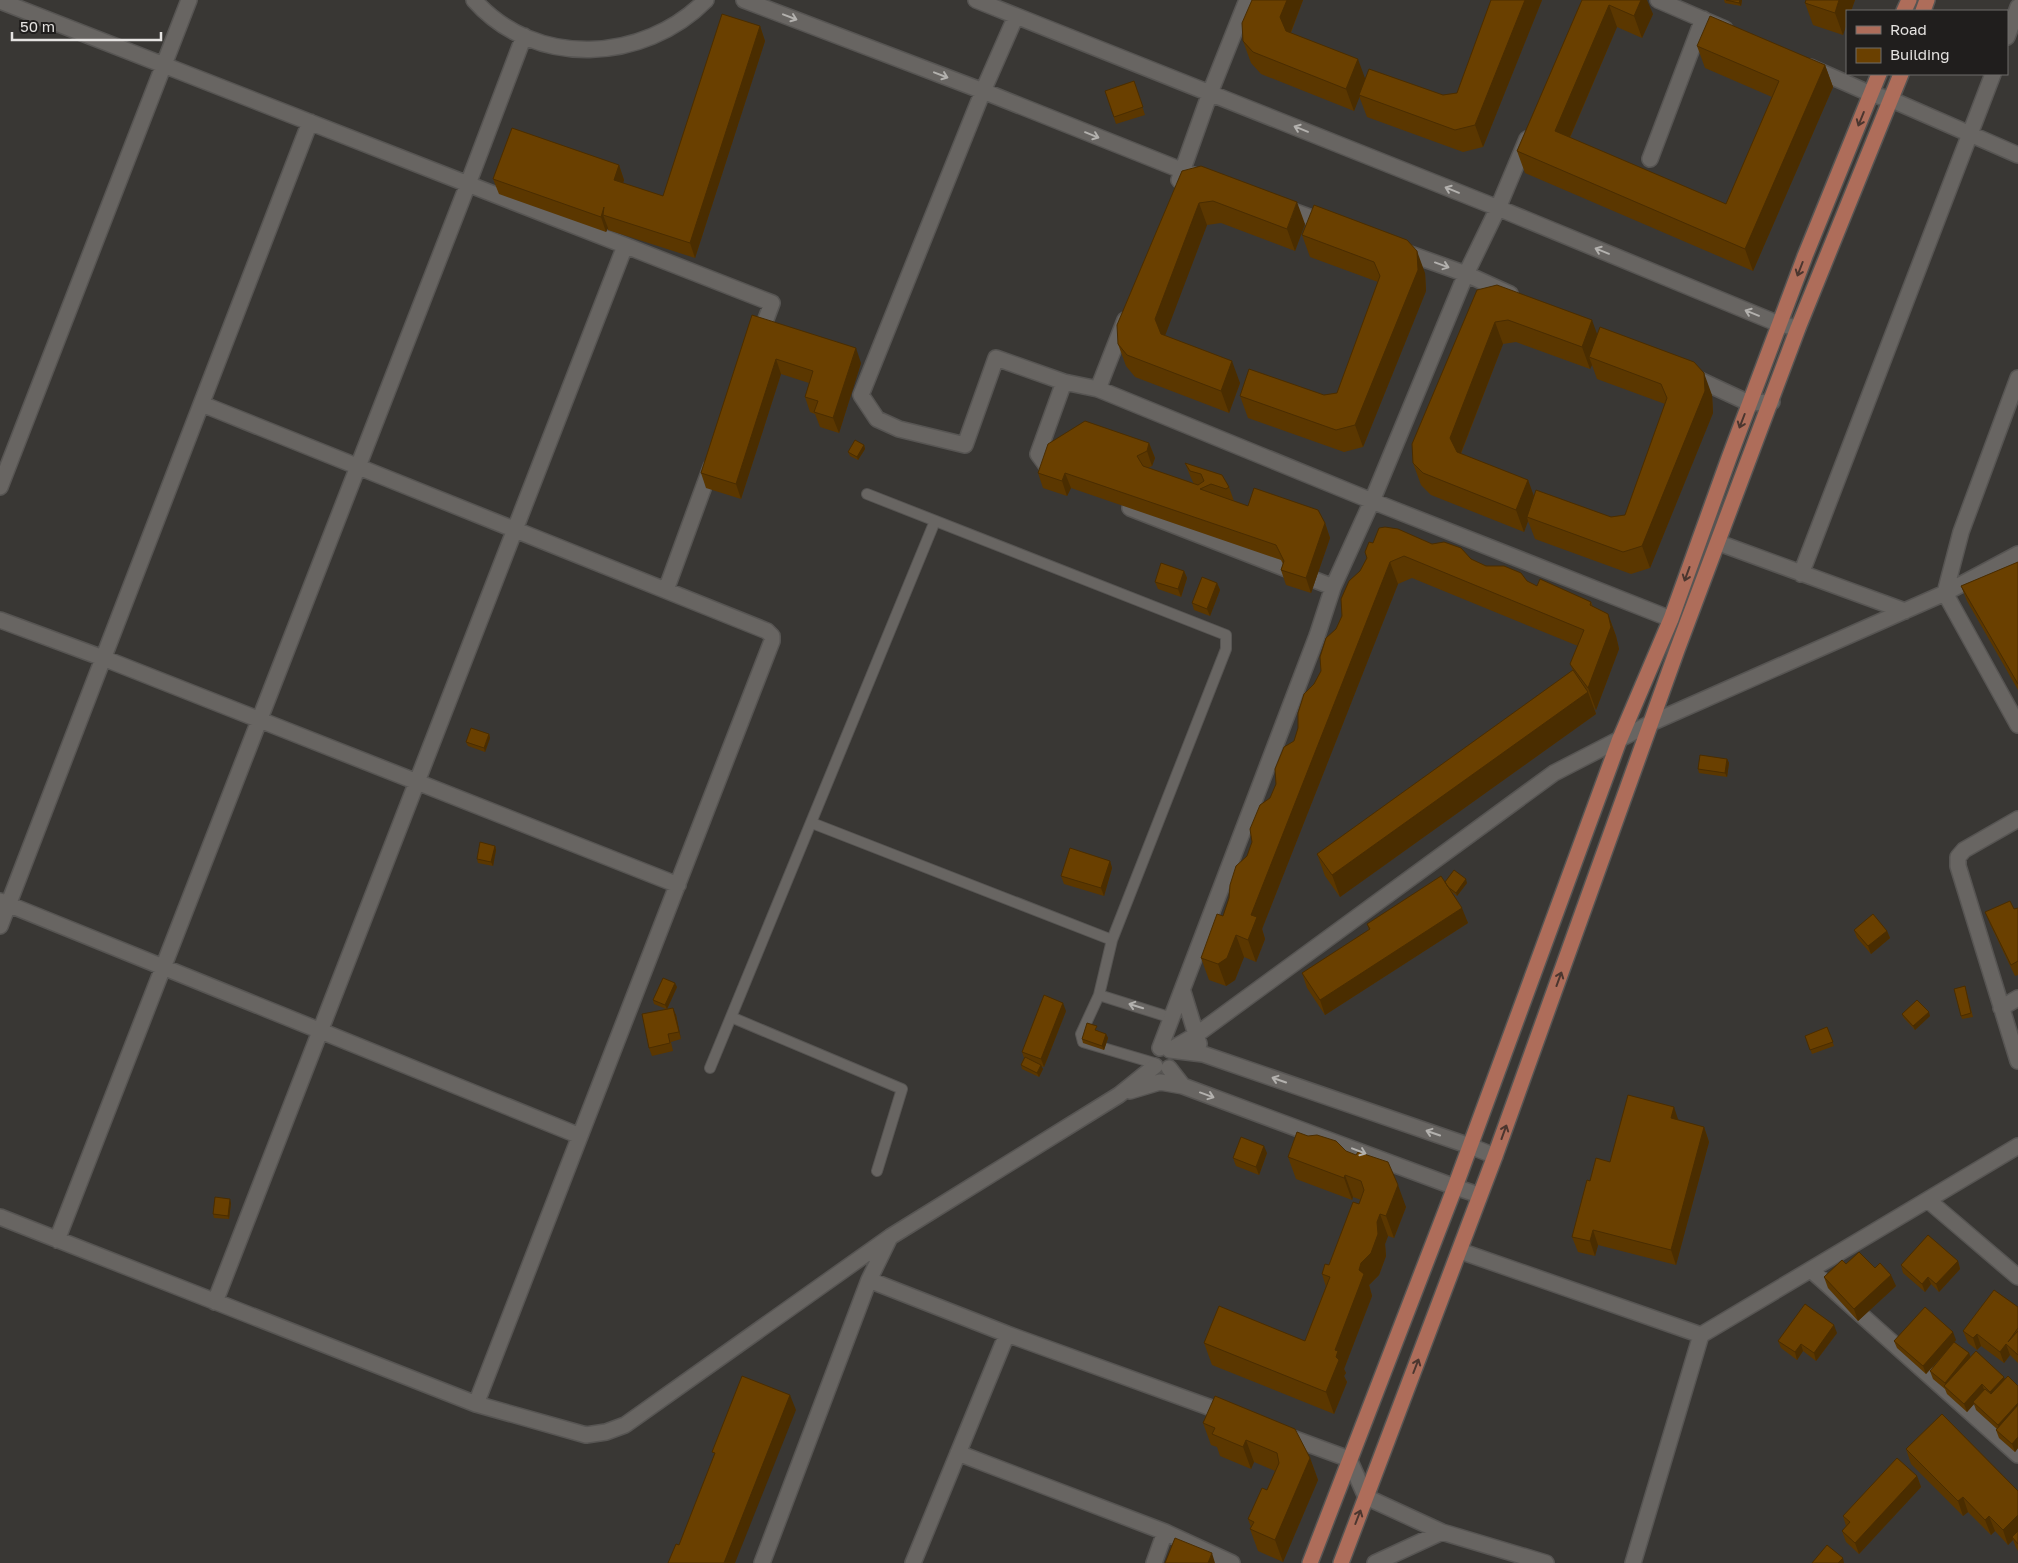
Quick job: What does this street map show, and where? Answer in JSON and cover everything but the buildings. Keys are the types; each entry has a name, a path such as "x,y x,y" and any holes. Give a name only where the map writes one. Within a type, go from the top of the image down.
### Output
{"main road":[{"path":"1310,1563 1455,1187 1619,741 1671,618 1779,324 1880,75"},
{"path":"1341,1563 1460,1251 1677,650 1772,402 1798,328 1902,75"}],"street":[{"path":"0,487 189,0"},
{"path":"474,0 499,22 524,36 558,47 593,50 628,46 662,34 692,15 706,0"},
{"path":"744,0 983,91 1210,181"},
{"path":"976,0 1498,208 1779,324 1798,328"},
{"path":"1176,190 1210,93 1247,0"},
{"path":"1658,0 1738,35"},
{"path":"0,1 772,303 755,349"},
{"path":"2008,34 2018,7"},
{"path":"1016,16 983,91 861,395 877,419 899,429 965,445 996,358 1064,382 1098,389 1372,501 1671,618"},
{"path":"1650,160 1703,19"},
{"path":"57,1240 524,36"},
{"path":"1800,63 1871,94 1892,100 2018,155"},
{"path":"1801,574 1993,75"},
{"path":"0,926 4,903 103,658 310,122"},
{"path":"1165,1049 1172,1018 1333,587 1372,501 1466,274 1498,208 1532,127"},
{"path":"1265,201 1338,228"},
{"path":"1384,244 1466,274 1520,298"},
{"path":"216,1302 625,246"},
{"path":"1098,389 1130,307"},
{"path":"1679,370 1750,403 1772,402"},
{"path":"2018,378 1961,532 1945,593 2018,725"},
{"path":"1064,382 1038,454 1055,479 1064,482"},
{"path":"202,404 768,631 772,636 772,641 678,885 476,1404"},
{"path":"666,590 717,451"},
{"path":"1120,504 1333,587"},
{"path":"1719,543 1905,611"},
{"path":"1165,1049 1196,1035 1554,773 1651,723 1945,593 2018,554"},
{"path":"0,620 103,658 678,885"},
{"path":"2018,820 1964,850 1958,857 1958,866 2018,1061"},
{"path":"4,903 580,1136"},
{"path":"1182,992 1203,1054"},
{"path":"2001,1008 2018,998"},
{"path":"1165,1049 1203,1054 1495,1156"},
{"path":"0,1217 476,1404 586,1435 606,1432 625,1425 890,1237 1119,1095 1159,1066 1174,1059 1165,1049"},
{"path":"1159,1066 1183,1086"},
{"path":"1119,1095 1160,1082 1183,1086 1479,1195"},
{"path":"1633,1563 1701,1335 1929,1201 2018,1146"},
{"path":"1929,1201 2018,1277"},
{"path":"762,1563 870,1280 890,1237"},
{"path":"1460,1251 1701,1335"},
{"path":"1811,1270 2018,1455"},
{"path":"870,1280 1007,1334 1238,1418"},
{"path":"912,1563 1007,1334"},
{"path":"1266,1428 1349,1459 1366,1497 1442,1532 1546,1563"},
{"path":"958,1453 1165,1532 1232,1563"},
{"path":"1154,1563 1165,1532"},
{"path":"1375,1563 1442,1532"}],"lane":[{"path":"867,494 1226,635 1226,649 1112,940 1099,995 1080,1034 1083,1042 1159,1066"},
{"path":"710,1068 935,521"},
{"path":"812,823 1112,940"},
{"path":"1099,995 1172,1018"},
{"path":"731,1017 902,1089 877,1171"}]}
